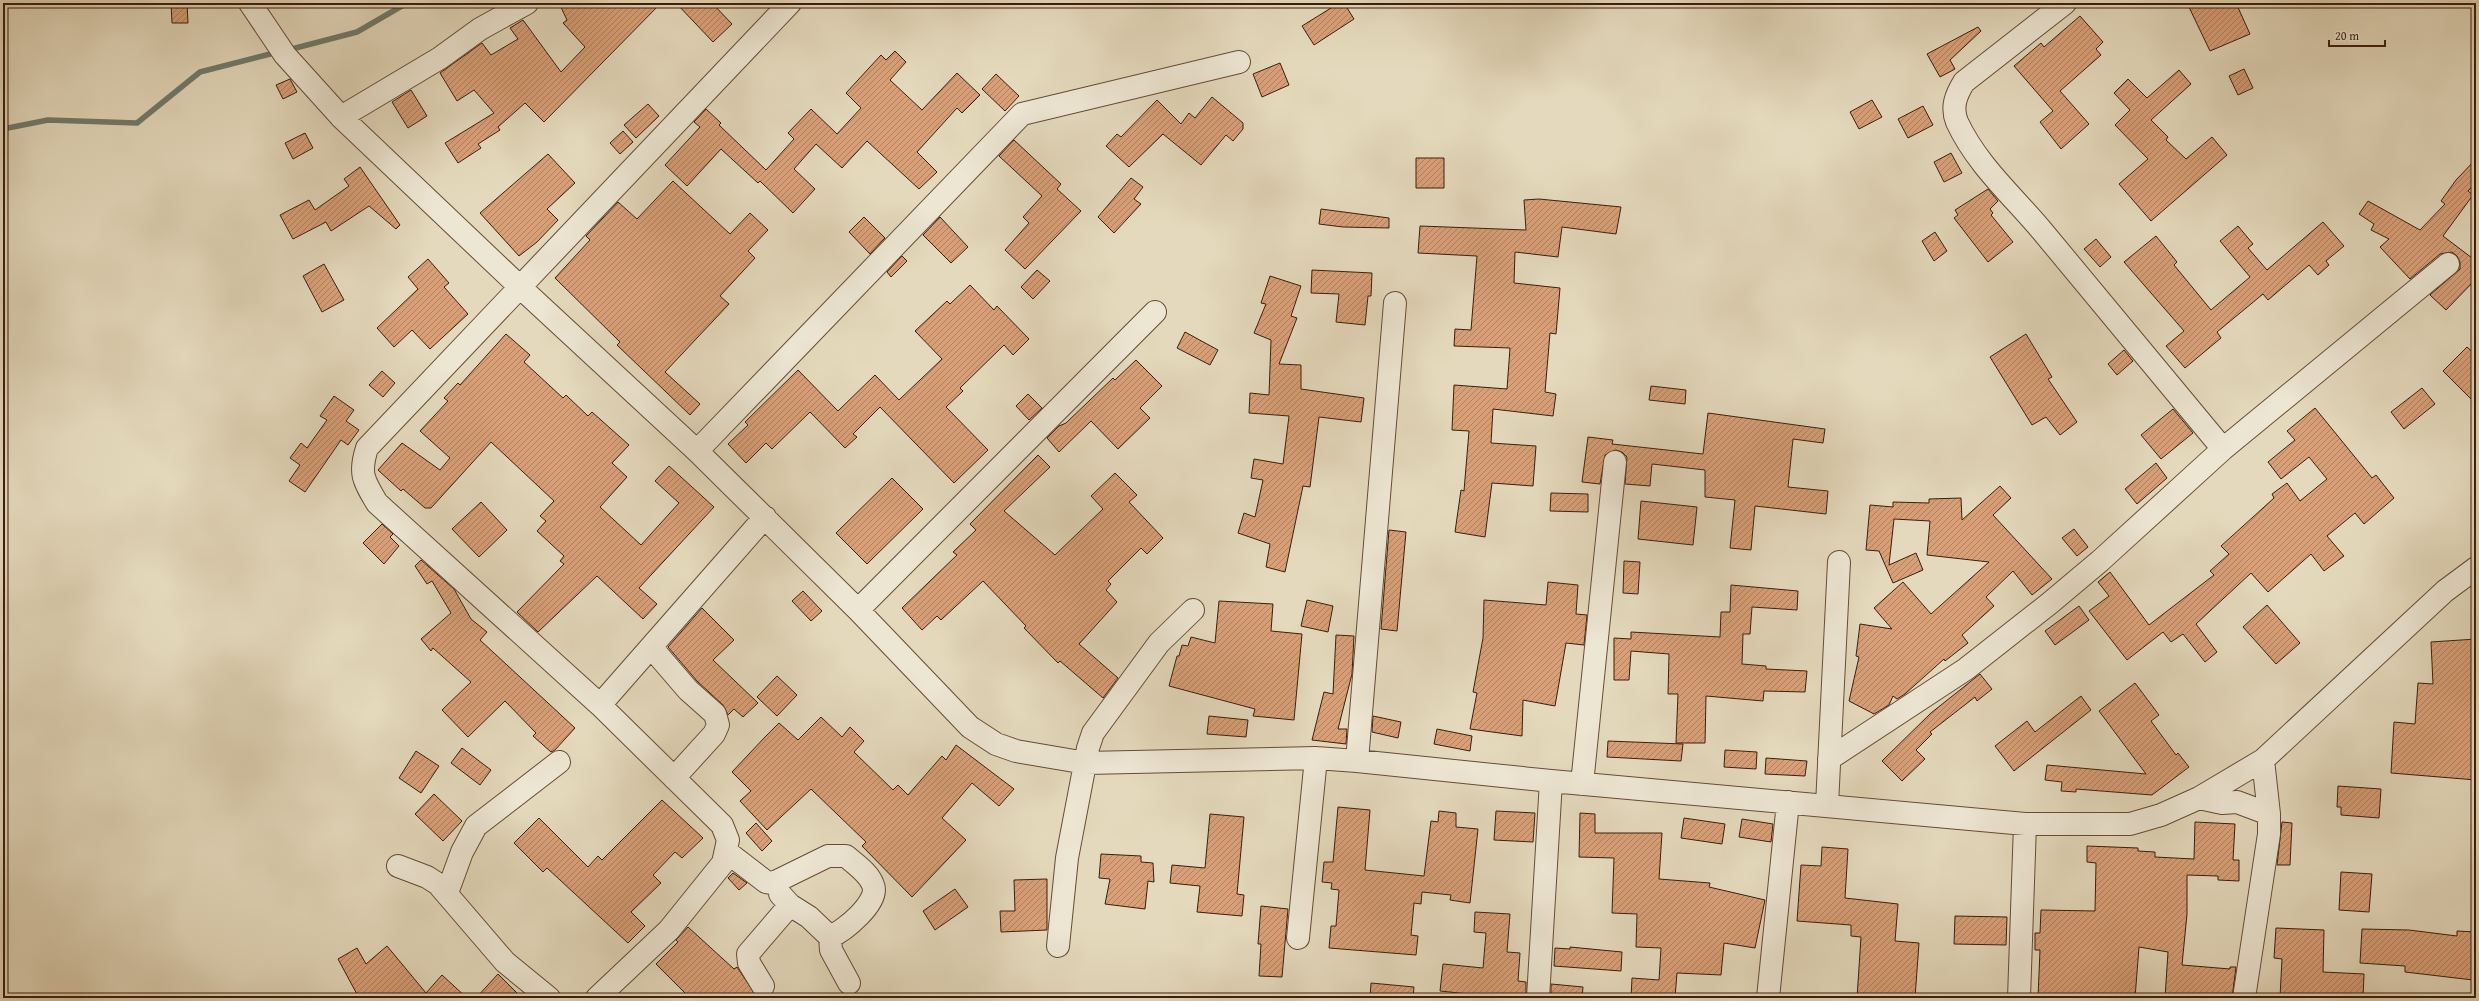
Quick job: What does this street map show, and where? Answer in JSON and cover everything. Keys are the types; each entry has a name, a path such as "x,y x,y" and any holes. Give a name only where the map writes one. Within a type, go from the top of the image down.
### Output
{"street":[{"path":"250,3 281,48 342,117 521,288 697,451 765,517 858,610 970,727 996,744 1016,751 1086,763 1316,758 1582,784 2025,824 2130,824 2161,815 2199,798 2263,760 2445,591 2476,568"},
{"path":"342,117 440,58 480,29 527,3"},
{"path":"597,998 668,930 723,863 727,852 728,840 722,825 600,705 377,503 366,485 361,466 367,448 521,288 790,3"},
{"path":"2065,3 1964,82 1957,93 1953,106 1957,121 1988,172 2028,214 2223,449"},
{"path":"697,451 1022,114 1239,62"},
{"path":"1829,759 1966,669 2050,603 2100,561 2223,449 2448,264"},
{"path":"1357,761 1395,303"},
{"path":"858,610 1155,312"},
{"path":"1582,784 1615,462"},
{"path":"600,705 765,517"},
{"path":"1827,805 1839,562"},
{"path":"1058,946 1067,858 1093,733 1159,643 1194,610"},
{"path":"651,647 688,690 715,714 718,725 714,734 674,778"},
{"path":"1298,938 1316,758"},
{"path":"2244,998 2269,834 2269,814 2263,760"},
{"path":"447,893 462,852 476,826 559,762"},
{"path":"1538,998 1550,781"},
{"path":"2199,798 2222,802 2237,802 2269,814"},
{"path":"1768,998 1788,802"},
{"path":"2019,998 2025,824"},
{"path":"727,852 766,882 773,884 790,905 813,920 826,935 830,937"},
{"path":"773,884 828,856 837,854 846,856 867,876 874,885 874,891 866,907 848,926 830,937"},
{"path":"398,866 427,877 447,893 505,962 549,998"},
{"path":"763,986 749,963 748,954 790,905"},
{"path":"830,937 831,950 849,983"}],"building":[{"path":"171,3 187,3 188,23 172,23"},
{"path":"559,3 661,3 544,122 525,103 498,127 500,130 478,144 481,148 458,163 445,143 494,113 474,90 457,101 440,73 482,43 491,55 518,39 510,28 523,20 561,72 585,47 563,23 567,20"},
{"path":"676,3 712,3 732,24 713,42"},
{"path":"1339,3 1344,3 1354,19 1314,45 1302,26"},
{"path":"2187,3 2236,3 2250,34 2210,51"},
{"path":"2080,16 2103,42 2096,49 2101,55 2060,91 2089,124 2061,149 2040,122 2053,111 2014,66 2041,43 2044,47"},
{"path":"1978,27 1981,31 1950,60 1955,69 1940,77 1927,54"},
{"path":"895,51 906,62 890,80 922,110 957,73 980,95 962,113 957,108 917,152 937,172 919,189 867,141 842,168 816,144 794,169 815,189 793,213 760,181 758,183 721,149 687,186 665,165 700,127 694,122 706,109 721,123 719,125 766,170 794,139 788,133 811,109 837,134 861,108 846,93 881,55 886,60"},
{"path":"1280,63 1289,85 1262,97 1253,74"},
{"path":"2244,69 2253,88 2238,95 2229,76"},
{"path":"2179,70 2191,84 2151,120 2168,137 2166,140 2186,159 2212,137 2227,155 2151,221 2119,184 2148,159 2115,125 2130,110 2114,93 2128,79 2147,98"},
{"path":"996,74 1019,96 1005,111 982,89"},
{"path":"290,79 297,92 283,99 276,85"},
{"path":"411,90 427,116 408,128 392,102"},
{"path":"1212,97 1243,123 1243,129 1233,141 1226,135 1201,165 1163,134 1129,167 1106,146 1117,134 1121,137 1157,100 1181,124 1189,113 1195,118"},
{"path":"1872,100 1882,117 1859,129 1850,112"},
{"path":"648,104 659,116 636,138 624,125"},
{"path":"1923,106 1933,125 1908,138 1898,119"},
{"path":"623,131 633,142 620,154 610,143"},
{"path":"305,133 313,148 293,159 285,143"},
{"path":"1014,140 1061,184 1057,189 1081,211 1025,269 1005,250 1029,223 1023,217 1042,196 999,156"},
{"path":"1951,153 1962,173 1944,182 1934,162"},
{"path":"548,154 575,183 547,209 558,220 537,242 519,256 480,213"},
{"path":"1416,158 1444,158 1444,188 1416,188"},
{"path":"2476,159 2476,183 2468,191 2473,195 2443,236 2476,261 2476,279 2446,310 2430,295 2460,269 2460,262 2457,256 2452,252 2440,254 2410,279 2380,247 2389,239 2371,230 2374,224 2359,214 2368,201 2420,230 2445,204 2441,201 2456,180"},
{"path":"360,167 400,225 396,229 369,206 331,231 326,222 293,239 280,215 309,200 315,210 349,186 344,179"},
{"path":"1131,178 1143,187 1134,199 1141,204 1114,233 1098,217"},
{"path":"673,181 730,234 750,213 768,230 748,251 755,258 720,296 729,304 665,372 700,404 690,415 617,345 620,342 555,278 590,240 586,236 618,202 637,219"},
{"path":"1988,189 1998,201 1990,209 1993,213 1991,215 2013,242 1988,262 1954,218 1958,215 1955,210"},
{"path":"1539,199 1621,207 1616,234 1562,227 1558,257 1515,252 1514,283 1560,288 1556,334 1550,333 1545,392 1556,394 1553,416 1493,409 1491,443 1536,446 1533,486 1492,483 1485,537 1455,532 1461,490 1464,491 1469,431 1452,430 1454,385 1507,389 1510,348 1454,346 1455,329 1471,330 1477,256 1418,253 1420,226 1526,230 1524,200"},
{"path":"1321,209 1389,218 1389,228 1343,227 1319,224"},
{"path":"864,217 885,238 870,254 849,232"},
{"path":"940,217 968,247 951,263 923,235"},
{"path":"2323,222 2344,246 2326,261 2329,265 2318,275 2309,265 2268,300 2263,294 2217,332 2221,338 2185,368 2166,346 2184,331 2124,262 2156,236 2177,262 2174,265 2211,310 2250,277 2220,241 2238,226 2253,244 2248,248 2267,270"},
{"path":"1935,232 1947,251 1934,261 1922,241"},
{"path":"2096,239 2111,257 2100,267 2084,249"},
{"path":"902,256 907,261 891,277 887,272"},
{"path":"428,259 449,283 444,287 468,314 430,349 412,330 394,347 377,328 418,289 408,277"},
{"path":"324,264 344,300 322,312 303,276"},
{"path":"1037,270 1050,281 1033,299 1021,287"},
{"path":"1312,270 1372,273 1371,296 1368,296 1365,325 1336,322 1339,294 1311,293"},
{"path":"1270,276 1301,286 1291,316 1297,318 1279,364 1301,365 1301,389 1364,398 1361,422 1319,417 1310,487 1303,486 1285,572 1266,567 1270,544 1238,533 1244,513 1255,517 1263,480 1251,478 1254,459 1283,464 1289,416 1249,413 1250,393 1269,395 1271,340 1254,333 1266,304 1261,303"},
{"path":"970,285 994,310 997,306 1029,339 1013,355 1004,345 960,388 963,391 946,407 988,450 954,483 880,407 853,434 857,437 845,448 810,412 772,449 766,443 746,463 728,444 748,425 745,422 798,370 838,411 875,375 899,400 942,359 915,331 947,301 950,304"},
{"path":"1185,332 1218,350 1210,365 1177,348"},
{"path":"506,334 530,355 524,362 563,398 566,395 588,416 592,412 629,445 612,463 627,477 600,507 641,545 679,503 655,481 669,466 714,507 639,588 657,604 643,619 597,576 538,632 517,612 564,564 560,561 564,556 537,531 546,521 540,516 554,501 491,442 431,508 425,508 403,489 401,491 378,470 402,443 440,470 450,458 420,431 448,401 444,398 458,383 460,385"},
{"path":"2026,334 2052,377 2048,379 2077,422 2060,435 2046,417 2032,425 1990,357"},
{"path":"2467,347 2476,355 2476,404 2443,371"},
{"path":"2124,350 2133,361 2117,375 2108,364"},
{"path":"1136,360 1162,386 1140,408 1150,418 1118,449 1091,421 1059,452 1047,438 1059,426 1066,423 1113,378 1115,380"},
{"path":"382,371 395,383 383,397 369,385"},
{"path":"1651,386 1686,390 1685,404 1649,400"},
{"path":"2422,388 2435,404 2404,429 2391,412"},
{"path":"1028,394 1042,408 1029,420 1016,406"},
{"path":"334,396 354,410 346,421 359,430 348,445 341,440 305,492 289,481 300,465 290,458 301,443 307,448 327,420 320,416"},
{"path":"2315,408 2372,478 2376,475 2394,498 2364,524 2355,513 2327,536 2344,556 2324,571 2311,554 2268,592 2251,573 2196,624 2217,652 2205,662 2183,634 2171,642 2163,632 2127,660 2089,611 2109,596 2098,582 2110,572 2149,625 2214,575 2210,571 2229,554 2221,546 2274,498 2272,494 2287,483 2300,501 2327,479 2309,457 2281,479 2268,462 2295,440 2287,431"},
{"path":"2173,409 2193,433 2161,459 2141,435"},
{"path":"1708,413 1825,429 1823,443 1793,439 1788,487 1828,491 1826,514 1755,506 1751,550 1730,548 1735,500 1705,497 1705,470 1652,464 1650,486 1625,484 1627,457 1622,452 1616,450 1605,455 1600,484 1582,482 1588,437 1613,440 1612,444 1703,454"},
{"path":"1038,455 1050,467 1004,511 1055,555 1103,509 1091,496 1115,473 1137,495 1129,502 1163,538 1147,554 1141,548 1108,581 1111,584 1106,590 1117,602 1079,644 1118,678 1103,698 1060,661 1058,663 1024,628 1026,626 983,581 941,620 937,616 922,630 902,608 957,555 953,552 976,530 970,524"},
{"path":"2156,463 2167,478 2137,504 2125,489"},
{"path":"892,478 923,509 867,564 836,533"},
{"path":"2000,486 2011,498 1993,515 2052,579 2032,595 2013,571 1986,597 1994,606 1962,635 1968,643 1945,661 1944,659 1905,694 1897,699 1893,696 1889,705 1874,714 1849,701 1859,657 1856,656 1860,624 1892,629 1874,608 1903,582 1931,614 1989,562 1927,555 1930,521 1894,519 1889,565 1916,553 1923,570 1893,583 1879,551 1866,550 1870,505 1893,507 1893,502 1929,503 1929,499 1961,498 1962,520"},
{"path":"1551,493 1588,494 1588,512 1550,511"},
{"path":"1641,501 1697,507 1693,545 1638,539"},
{"path":"481,502 507,530 479,557 452,529"},
{"path":"382,524 393,534 390,537 399,546 384,564 363,543"},
{"path":"2074,529 2088,547 2077,556 2062,538"},
{"path":"1389,530 1406,532 1397,631 1381,629"},
{"path":"421,560 454,589 471,619 487,632 480,640 575,728 555,750 551,752 533,736 536,733 505,701 468,737 442,710 471,682 433,648 431,651 421,639 451,613 432,581 427,584 415,566"},
{"path":"1624,561 1640,562 1638,594 1623,593"},
{"path":"1548,582 1578,585 1576,614 1587,615 1584,645 1566,643 1555,706 1523,700 1522,736 1470,729 1477,693 1473,692 1483,638 1484,600 1546,605"},
{"path":"1731,585 1798,591 1797,610 1752,607 1750,634 1743,634 1742,664 1766,666 1766,669 1807,671 1805,692 1764,691 1763,701 1706,696 1705,743 1676,743 1678,694 1668,694 1669,654 1631,651 1629,680 1614,680 1614,638 1631,639 1631,632 1720,637 1721,612 1730,612"},
{"path":"803,591 822,611 811,621 792,601"},
{"path":"1307,600 1333,606 1328,632 1301,626"},
{"path":"1219,601 1273,604 1271,631 1302,634 1294,720 1253,716 1255,709 1169,686 1177,656 1179,656 1182,645 1188,646 1191,637 1215,643"},
{"path":"2267,605 2300,643 2276,664 2243,627"},
{"path":"2079,606 2089,620 2055,645 2045,631"},
{"path":"702,608 734,640 713,660 758,703 743,717 734,709 728,715 723,705 697,681 668,647"},
{"path":"1336,635 1354,636 1352,674 1338,729 1347,729 1346,744 1312,740 1324,692 1333,694"},
{"path":"2476,639 2476,780 2391,773 2394,722 2415,724 2418,683 2433,684 2431,642"},
{"path":"1980,674 1992,689 1977,701 1975,697 1930,732 1932,734 1916,750 1925,759 1902,781 1882,761 1931,713"},
{"path":"777,676 797,695 777,716 757,697"},
{"path":"2135,683 2159,715 2151,721 2176,755 2178,753 2189,767 2152,795 2076,789 2076,792 2061,791 2062,782 2045,780 2047,765 2146,774 2099,711"},
{"path":"2081,696 2091,710 2014,771 1995,746 2027,721 2035,732"},
{"path":"1209,716 1248,720 1246,737 1207,734"},
{"path":"1373,716 1401,722 1398,738 1372,732"},
{"path":"821,717 842,737 850,727 864,741 854,752 893,790 898,785 908,795 942,756 946,760 956,745 1014,789 999,806 972,783 942,818 966,840 912,897 862,846 866,842 811,789 767,830 740,801 751,791 732,772 765,737 779,723 798,740"},
{"path":"1437,729 1472,736 1470,751 1434,744"},
{"path":"1608,741 1683,744 1681,761 1607,757"},
{"path":"462,748 491,770 480,785 451,763"},
{"path":"1725,750 1757,752 1756,769 1724,767"},
{"path":"416,751 439,766 421,793 399,778"},
{"path":"1766,758 1807,761 1805,776 1765,774"},
{"path":"2338,786 2381,789 2379,818 2341,815 2341,807 2337,807"},
{"path":"434,794 462,821 443,841 415,814"},
{"path":"662,800 703,838 682,858 675,852 653,875 661,883 631,912 645,926 628,943 547,868 543,872 514,843 539,818 588,867 598,856 602,860"},
{"path":"1338,807 1370,810 1365,870 1424,876 1431,821 1438,822 1439,811 1456,813 1456,827 1478,829 1470,903 1450,900 1451,895 1422,892 1421,904 1414,903 1411,935 1418,936 1416,955 1329,948 1331,926 1336,926 1339,890 1331,889 1332,883 1322,882 1324,862 1333,862"},
{"path":"1496,811 1535,813 1533,842 1494,840"},
{"path":"1580,813 1595,814 1595,833 1662,833 1659,879 1710,883 1709,887 1765,900 1755,948 1724,943 1721,975 1677,973 1675,998 1631,998 1632,978 1659,980 1661,948 1636,947 1637,914 1612,913 1614,858 1579,857"},
{"path":"1210,814 1244,817 1237,894 1244,895 1242,916 1197,912 1200,886 1170,883 1172,865 1205,868"},
{"path":"1684,818 1725,824 1722,844 1681,838"},
{"path":"1742,819 1773,824 1771,842 1739,837"},
{"path":"2195,822 2235,824 2233,860 2239,860 2239,881 2218,880 2218,876 2187,875 2187,914 2182,965 2230,969 2230,967 2236,967 2232,998 2165,998 2168,952 2139,947 2135,998 2038,998 2040,950 2035,950 2035,933 2040,933 2041,910 2095,911 2096,863 2087,862 2087,846 2138,848 2138,851 2155,852 2155,857 2194,859"},
{"path":"2282,822 2292,823 2290,865 2277,865"},
{"path":"756,823 772,841 762,851 746,833"},
{"path":"1822,847 1848,849 1845,898 1898,904 1895,941 1919,943 1915,998 1857,998 1861,937 1851,936 1851,925 1797,921 1801,865 1821,866"},
{"path":"1101,854 1141,856 1141,862 1153,863 1154,882 1148,881 1145,909 1105,904 1110,879 1099,878"},
{"path":"2341,872 2372,874 2369,912 2339,910"},
{"path":"733,873 747,883 739,890 728,878"},
{"path":"1047,879 1047,930 1001,932 1000,911 1015,911 1014,880"},
{"path":"955,889 968,907 935,930 923,911"},
{"path":"1261,906 1288,909 1282,977 1259,976 1261,944 1258,944"},
{"path":"1475,912 1510,914 1507,952 1520,953 1518,981 1526,982 1526,998 1486,998 1487,996 1440,991 1443,964 1483,968 1486,933 1474,932"},
{"path":"1955,916 2007,917 2006,945 1954,944"},
{"path":"688,927 734,969 737,967 757,997 690,998 656,964 678,942 676,940"},
{"path":"2276,928 2324,930 2323,972 2364,974 2363,998 2280,997 2282,959 2274,958"},
{"path":"2362,929 2409,930 2457,936 2457,931 2475,932 2473,980 2405,972 2405,966 2360,963"},
{"path":"387,946 426,993 442,975 467,998 359,998 338,959 357,948 366,964"},
{"path":"1570,947 1622,952 1621,971 1554,966 1555,948 1570,949"},
{"path":"498,974 522,998 476,998"},
{"path":"1371,983 1414,987 1413,998 1370,998"},
{"path":"1551,984 1583,987 1582,998 1551,998"}],"waterway":[{"path":"288,50 357,32 407,3"},
{"path":"3,129 48,120 137,123 200,72 278,52"}]}
